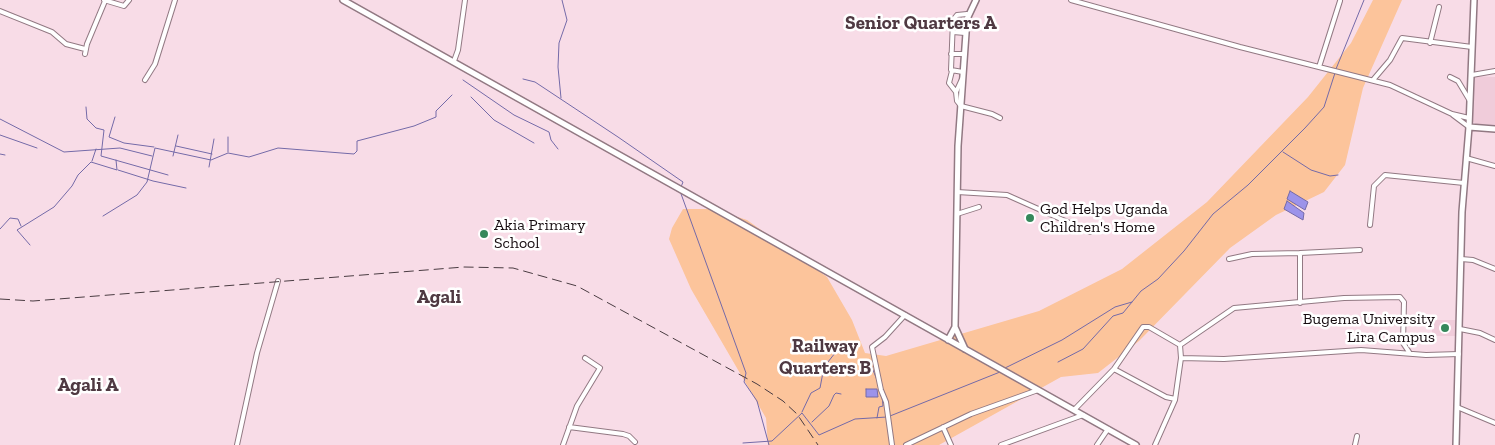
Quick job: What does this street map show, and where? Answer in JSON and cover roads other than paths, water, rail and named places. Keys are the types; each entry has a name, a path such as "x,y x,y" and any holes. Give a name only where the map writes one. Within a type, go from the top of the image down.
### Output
{"main road":[{"path":"342,0 454,61 1136,445"},
{"path":"966,349 956,327 956,214 965,33 967,14 976,0"},
{"path":"1456,445 1465,158 1472,75 1474,0"},
{"path":"1469,127 1495,129"},
{"path":"948,340 956,327"}],"street":[{"path":"0,10 52,32 66,44 85,52 104,1 124,6 129,0"},
{"path":"145,80 154,64 175,0"},
{"path":"454,61 458,50 465,0"},
{"path":"1071,0 1373,80 1406,91 1452,114 1469,127"},
{"path":"1319,67 1340,1"},
{"path":"1430,43 1440,6"},
{"path":"956,92 949,83 952,71 951,54 955,16 967,14"},
{"path":"953,32 965,33"},
{"path":"1373,80 1390,60 1402,38 1472,47"},
{"path":"951,54 964,54"},
{"path":"952,71 963,72"},
{"path":"1472,75 1495,71"},
{"path":"1450,77 1458,81 1470,101"},
{"path":"962,79 956,92 957,101 961,106 1000,118"},
{"path":"1452,114 1469,118"},
{"path":"1465,158 1495,166"},
{"path":"1370,225 1374,186 1385,175 1464,183"},
{"path":"957,192 1007,194 1090,232"},
{"path":"956,214 979,207"},
{"path":"1229,259 1252,254 1360,250"},
{"path":"1300,253 1300,302"},
{"path":"1461,259 1473,260 1495,269"},
{"path":"236,445 257,353 278,281"},
{"path":"1180,345 1234,308 1344,298 1400,298 1404,302 1403,343 1409,352"},
{"path":"892,445 886,402 881,390 872,347 885,337 905,315"},
{"path":"1074,410 1114,369 1143,327 1149,327 1180,345"},
{"path":"1460,329 1480,333 1495,340"},
{"path":"1155,445 1175,399 1181,358 1180,345"},
{"path":"1181,358 1224,359 1361,350 1409,352 1426,355 1459,354"},
{"path":"563,445 582,396 600,368 585,358"},
{"path":"1114,369 1166,397 1175,399"},
{"path":"909,444 994,404 1038,390"},
{"path":"1457,407 1495,423"},
{"path":"1001,445 1083,415"},
{"path":"569,427 623,434 630,436 635,442"},
{"path":"942,427 951,445"},
{"path":"1097,445 1108,429"},
{"path":"1355,445 1357,436"}],"waterway":[{"path":"561,98 558,67 559,43 567,20 562,0"},
{"path":"1336,69 1364,0"},
{"path":"1058,362 1083,349 1113,316 1123,313 1141,291 1158,279 1184,251 1213,214 1248,185 1305,128 1324,107 1335,73"},
{"path":"523,79 535,82 618,137 683,182 681,187"},
{"path":"463,80 514,115 549,132 551,140 558,149"},
{"path":"103,216 137,195 147,182 155,148 211,160 228,153 249,157 278,148 354,154 357,151 357,141 414,126 436,117 436,111 452,95"},
{"path":"471,97 494,120 534,143"},
{"path":"86,107 87,119 96,128 104,130 101,156 168,175"},
{"path":"115,117 109,137 124,143 154,147"},
{"path":"0,119 64,152 120,148 152,156"},
{"path":"0,135 37,148"},
{"path":"173,156 178,135"},
{"path":"228,137 228,152"},
{"path":"209,167 214,139"},
{"path":"176,146 212,154"},
{"path":"92,161 96,149"},
{"path":"1283,152 1311,170 1330,176 1338,175"},
{"path":"0,154 5,155"},
{"path":"30,245 17,230 54,207 72,186 78,175 91,162 117,170 116,160"},
{"path":"118,170 153,181 186,188"},
{"path":"680,191 746,373 744,382 757,401 769,445"},
{"path":"0,229 10,218 18,219 21,226"},
{"path":"1003,369 1062,340 1115,307 1132,302"},
{"path":"802,412 811,393 820,388 824,367 839,348 839,342"},
{"path":"871,365 877,380"},
{"path":"890,416 1000,372"},
{"path":"812,422 829,406 836,393 841,394"},
{"path":"877,418 879,407 883,406 882,396"},
{"path":"743,443 772,441 802,413 819,435 855,419 887,417"}],"railway":[{"path":"0,299 33,301 464,267 513,268 577,286 757,384 783,401 797,414 818,445"}],"place":[{"name":"God Helps Uganda Children's Home","path":"1030,218"},
{"name":"Akia Primary School","path":"484,234"},
{"name":"Bugema University Lira Campus","path":"1445,328"}],"district":[{"name":"Senior Quarters A","path":"921,24"},
{"name":"Agali","path":"439,298"},
{"name":"Railway Quarters B","path":"825,358"},
{"name":"Agali A","path":"88,386"}]}
